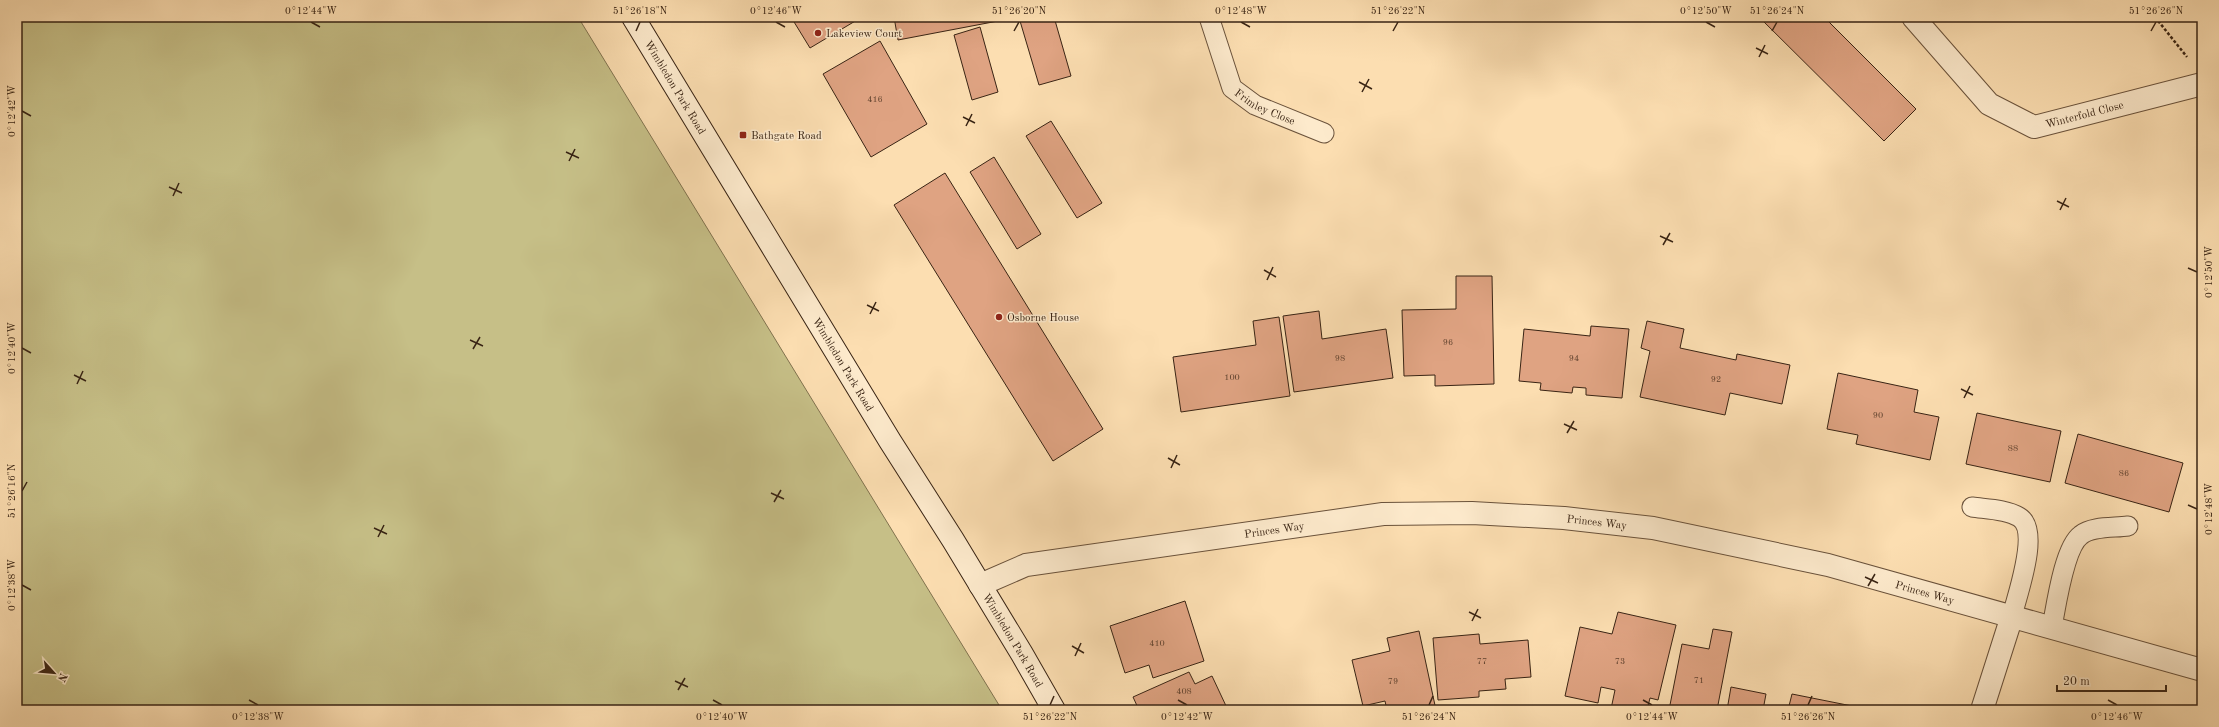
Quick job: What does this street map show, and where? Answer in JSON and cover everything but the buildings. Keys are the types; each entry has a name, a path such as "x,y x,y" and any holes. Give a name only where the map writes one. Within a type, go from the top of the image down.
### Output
{"street":[{"name":"Wimbledon Park Road","path":"633,17 885,434 980,585 1054,710"},
{"name":"Winterfold Close","path":"1913,17 1989,104 2034,127 2202,84"},
{"name":"Princes Way","path":"980,585 1026,565 1383,514 1472,513 1564,518 1653,528 1828,565 2202,670"},
{"path":"1982,710 2012,616"}],"lane":[{"name":"Frimley Close","path":"1210,17 1232,88 1255,105 1324,133"},
{"path":"1972,507 2007,513 2020,517 2028,527 2030,542 2012,616"},
{"path":"2052,627 2061,581 2072,545 2080,535 2090,531 2128,526"}],"path":[{"path":"2154,17 2188,58"}],"shaded area":[{"path":"17,17 578,17 1002,710 17,710"}],"place":[{"name":"Lakeview Court","path":"818,33"},
{"name":"Bathgate Road","path":"743,135"},
{"name":"Osborne House","path":"999,317"}]}
